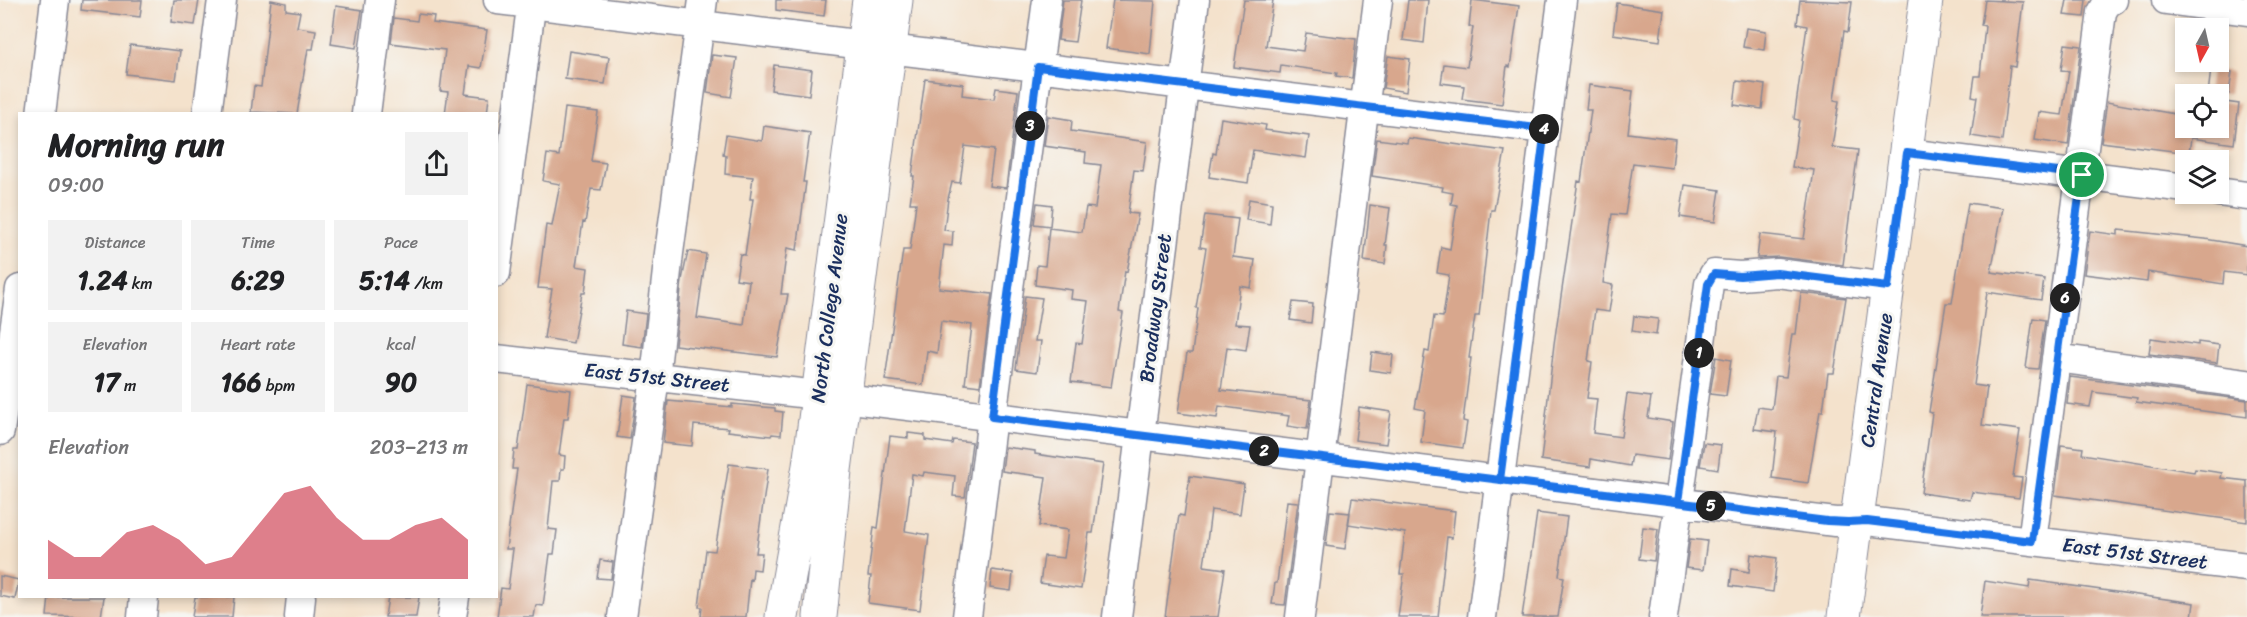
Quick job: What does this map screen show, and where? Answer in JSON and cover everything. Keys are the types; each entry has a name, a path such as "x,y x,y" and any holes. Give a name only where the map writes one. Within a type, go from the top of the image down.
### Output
{"main road":[{"name":"North College Avenue","path":"869,0 876,47"},
{"name":"North College Avenue","path":"819,617 831,397 876,47 896,0"},
{"name":"Central Avenue","path":"1844,617 1926,0"},
{"name":"North College Avenue","path":"782,616 809,465 831,397"}],"street":[{"path":"41,112 55,0"},
{"path":"207,112 222,0"},
{"path":"366,112 380,0"},
{"path":"498,0 701,13 876,47 1545,129"},
{"name":"North College Avenue","path":"819,617 813,529 883,0"},
{"path":"967,617 1047,0"},
{"name":"Broadway Street","path":"1117,617 1195,0"},
{"path":"1300,617 1378,0"},
{"path":"1482,617 1562,0"},
{"path":"2032,541 2102,12 2107,3 2113,0"},
{"path":"2166,0 2247,10"},
{"path":"498,258 531,2"},
{"path":"622,617 701,13"},
{"path":"1907,153 2175,187"},
{"path":"2229,194 2247,196"},
{"path":"1663,617 1708,284 1714,274 1740,276 1777,273 1888,287"},
{"path":"0,431 14,300"},
{"name":"East 51st Street","path":"498,358 831,397 1836,522 1867,521 2247,567"},
{"path":"2056,358 2247,384"},
{"name":"North College Avenue","path":"782,616 813,529"},
{"path":"142,617 144,598"},
{"path":"298,617 301,598"},
{"path":"452,617 455,598"}],"building":[{"path":"82,0 142,0 140,17 81,10"},
{"path":"174,0 199,0 195,25 171,22"},
{"path":"271,0 286,3 286,10 300,12 297,27 316,30 313,49 308,49 297,112 251,112 254,86 261,87"},
{"path":"776,0 826,0 824,16 776,10"},
{"path":"1063,0 1081,0 1075,42 1058,40"},
{"path":"1113,0 1155,1 1150,54 1106,48"},
{"path":"1244,0 1273,0 1266,46 1303,51 1306,33 1356,39 1352,78 1336,76 1337,73 1281,65 1280,73 1234,67"},
{"path":"1408,0 1428,0 1424,43 1403,40"},
{"path":"1472,0 1519,6 1502,104 1462,99 1464,86 1441,83 1444,64 1467,67 1473,27 1469,27"},
{"path":"1800,0 1852,2 1848,32 1844,31 1834,100 1839,101 1832,147 1858,150 1843,265 1779,257 1757,258 1760,234 1804,239 1814,170 1792,167 1799,120 1794,119 1807,26 1797,24"},
{"path":"1985,0 2023,2 2015,67 2010,66 2002,141 1971,136 1977,97 1972,96 1975,76 1980,76 1985,26 1981,25"},
{"path":"2067,0 2086,0 2084,17 2064,15"},
{"path":"1617,3 1664,10 1660,41 1613,34"},
{"path":"336,6 362,10 356,48 331,44"},
{"path":"418,14 434,16 433,23 487,30 481,68 469,66 465,94 489,97 487,112 445,112 448,92 440,91 445,50 391,43 394,18 417,21"},
{"path":"1746,28 1766,31 1764,50 1743,47"},
{"path":"2065,44 2081,46 2068,145 2035,140 2039,112 2062,115 2069,71 2061,70"},
{"path":"130,45 180,51 176,80 126,74"},
{"path":"569,51 609,57 605,84 565,79"},
{"path":"712,55 737,58 731,97 707,93"},
{"path":"1388,56 1410,59 1406,92 1383,88"},
{"path":"774,65 812,70 809,95 771,90"},
{"path":"2211,72 2232,72 2229,94 2229,84 2209,84"},
{"path":"925,79 963,84 962,95 994,99 996,88 1018,91 1006,188 989,186 994,150 965,146 960,183 952,182 944,230 953,231 952,246 944,245 939,288 992,294 980,386 965,384 972,325 941,321 937,353 927,351 923,385 885,380 903,250 910,250 916,203 910,203 914,176 912,176"},
{"path":"1737,81 1765,85 1762,109 1734,105"},
{"path":"1589,85 1633,91 1628,133 1675,139 1672,168 1633,163 1625,215 1612,214 1603,283 1613,285 1609,312 1595,310 1588,361 1592,362 1587,398 1597,399 1593,433 1621,437 1627,394 1651,397 1648,418 1673,422 1668,460 1632,455 1630,466 1591,459 1590,467 1541,460 1554,344 1591,110 1586,110"},
{"path":"2107,102 2175,114 2175,138 2191,138 2189,150 2175,151 2101,142"},
{"path":"2229,103 2239,104 2234,144 2191,138 2229,138"},
{"path":"565,108 598,112 591,161 606,163 601,190 591,189 585,223 583,222 576,266 588,268 585,293 582,293 573,343 544,338 552,289 538,288 546,225 552,226 560,184 543,181 547,154 559,156"},
{"path":"1048,116 1072,120 1071,131 1147,142 1143,171 1134,170 1128,213 1138,214 1127,272 1125,271 1119,312 1123,313 1111,387 1071,382 1076,343 1082,344 1088,301 1071,299 1072,290 1035,285 1037,265 1045,266 1049,228 1082,232 1086,207 1095,208 1101,165 1085,163 1086,152 1044,146"},
{"path":"1221,118 1266,125 1265,130 1309,136 1306,158 1253,150 1248,183 1209,177 1213,153 1216,154"},
{"path":"764,126 810,133 797,250 787,248 781,294 788,294 777,357 675,345 682,280 688,251 706,254 697,318 744,325 749,281 736,279 740,254 745,255 753,199 750,199 753,177 725,174 726,155 723,154 726,135 762,141"},
{"path":"1408,138 1505,151 1494,210 1491,210 1479,316 1475,316 1469,358 1471,358 1463,421 1467,422 1463,448 1421,442 1425,410 1415,408 1425,351 1429,352 1434,316 1443,317 1449,275 1437,273 1441,247 1450,249 1457,205 1451,204 1453,193 1442,191 1443,187 1372,176 1377,139 1407,143"},
{"path":"1685,185 1720,190 1715,222 1680,217"},
{"path":"1249,199 1272,203 1270,224 1246,220"},
{"path":"1037,203 1052,205 1050,226 1034,224"},
{"path":"1968,203 2003,208 1991,272 2044,279 2041,300 1987,292 1974,385 1987,387 1982,425 2020,430 2013,477 2022,478 2019,498 1972,492 1970,500 1921,493 1932,413 1929,412 1946,303 1952,303"},
{"path":"1370,205 1390,208 1385,264 1364,261"},
{"path":"1205,215 1238,219 1233,257 1255,260 1251,288 1240,286 1235,324 1250,325 1246,350 1227,347 1221,390 1311,400 1307,429 1287,426 1289,416 1219,406 1217,418 1178,413 1187,353 1192,353 1198,308 1196,308 1206,248 1200,247"},
{"path":"2118,230 2247,246 2247,275 2224,272 2223,284 2148,272 2147,282 2084,274 2090,231 2118,235"},
{"path":"1801,293 1846,298 1834,373 1828,373 1823,411 1820,411 1808,483 1772,478 1777,432 1754,429 1758,407 1772,409 1776,376 1786,377 1792,334 1796,334"},
{"path":"1025,296 1042,298 1035,341 1041,341 1037,372 1016,369"},
{"path":"1293,302 1313,304 1311,323 1290,320"},
{"path":"626,311 646,314 642,347 622,344"},
{"path":"1634,316 1658,319 1656,335 1632,331"},
{"path":"2033,318 2045,320 2038,369 2026,368"},
{"path":"2151,338 2198,345 2198,342 2219,345 2217,363 2149,354"},
{"path":"1372,352 1393,355 1391,373 1370,370"},
{"path":"1716,357 1731,360 1726,396 1710,394"},
{"path":"2070,377 2247,400 2247,417 2136,402 2137,398 2093,392 2090,407 2067,404"},
{"path":"527,384 571,390 568,418 564,418 559,455 565,456 564,469 561,469 560,481 553,481 548,529 557,530 554,554 550,554 543,606 536,605 534,617 497,617 501,588 508,589 513,549 506,549 517,469 512,469 514,450 518,450"},
{"path":"623,395 636,397 630,439 617,437"},
{"path":"668,401 732,407 732,404 775,408 775,411 783,412 781,435 772,434 771,436 728,431 729,428 694,425 692,446 663,443"},
{"path":"1359,407 1391,412 1386,444 1355,440"},
{"path":"908,433 925,435 925,440 952,444 953,440 972,442 965,497 953,496 955,476 924,472 923,476 912,474 905,531 929,535 920,610 868,603 871,576 868,576 874,527 878,528 890,436 908,438"},
{"path":"1704,443 1721,445 1718,469 1700,466"},
{"path":"2061,445 2083,448 2082,454 2194,472 2195,469 2222,473 2221,478 2247,481 2247,522 2055,495"},
{"path":"1005,447 1103,464 1093,533 1089,533 1081,589 1040,583 1044,556 1064,558 1068,530 1039,526 1046,477 1002,471"},
{"path":"729,464 768,469 756,553 762,553 760,570 753,569 752,580 750,579 746,617 701,617 702,607 699,607 706,550 715,551"},
{"path":"1190,476 1244,484 1240,514 1211,510 1204,566 1225,569 1218,617 1165,617 1179,515 1184,516"},
{"path":"1352,498 1455,511 1452,538 1447,537 1438,617 1398,617 1404,574 1400,574 1405,533 1348,524"},
{"path":"1287,501 1298,502 1285,605 1272,604 1275,583 1277,583"},
{"path":"1330,511 1350,513 1345,549 1326,546"},
{"path":"1537,513 1567,517 1559,576 1564,577 1558,617 1522,617"},
{"path":"1643,527 1658,529 1654,561 1639,559"},
{"path":"1690,539 1707,541 1703,570 1686,568"},
{"path":"1751,554 1777,558 1773,592 1730,586 1732,569 1749,572"},
{"path":"600,560 613,562 611,579 597,578"},
{"path":"992,570 1013,573 1011,591 990,588"},
{"path":"0,576 18,580 15,599 0,596"},
{"path":"2030,580 2194,603 2192,617 1980,617 1985,581 2029,588"},
{"path":"49,598 104,598 101,617 47,616"},
{"path":"195,598 234,598 232,617 192,617"},
{"path":"388,598 419,598 416,617 385,617"}],"route":[{"path":"2082,175 1907,153 1888,287 1777,273 1740,276 1714,274 1708,284 1678,502 1124,434 992,417 1038,67 1545,129 1500,480 1678,502 1827,521 1867,521 2032,541 2082,175"}]}
